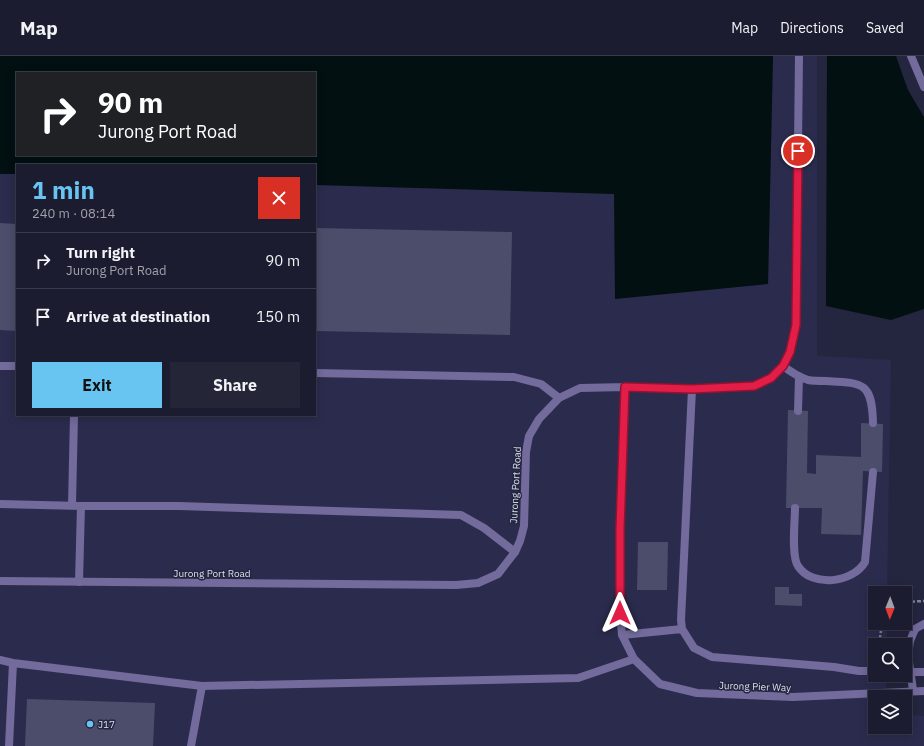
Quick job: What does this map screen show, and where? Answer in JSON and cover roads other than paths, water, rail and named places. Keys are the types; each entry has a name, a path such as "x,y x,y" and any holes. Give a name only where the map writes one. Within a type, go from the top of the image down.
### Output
{"street":[{"name":"Jurong Port Road","path":"0,581 456,585 478,583 498,574 520,541 524,526 526,452 529,436 539,419 559,398 580,388 625,387 692,389 754,386 771,378 783,366 790,352 796,325 799,56"},
{"path":"911,56 924,87"},
{"path":"0,366 16,366"},
{"path":"783,366 799,377 809,380 852,382 861,385 870,397 873,423"},
{"path":"316,373 514,377 541,384 559,398"},
{"path":"798,411 799,377"},
{"name":"Jurong Pier Way","path":"625,387 620,529 620,613 622,635 634,659 660,684 697,693 793,697 913,690 924,691"},
{"path":"692,389 681,620 682,629 694,648 712,657 868,671"},
{"path":"74,416 79,582"},
{"path":"795,508 794,557 798,566 804,572 819,579 829,580 847,577 861,568 865,562 873,472"},
{"path":"0,504 180,506 461,515 484,528 514,552"},
{"path":"911,638 915,629 924,624"},
{"path":"622,635 682,629"},
{"path":"0,660 12,663 202,686 578,678 634,659"},
{"path":"9,746 12,663"},
{"path":"912,672 924,672"},
{"path":"910,682 913,690"},
{"path":"191,746 202,686"}],"place":[{"name":"J17","path":"90,724"}]}
